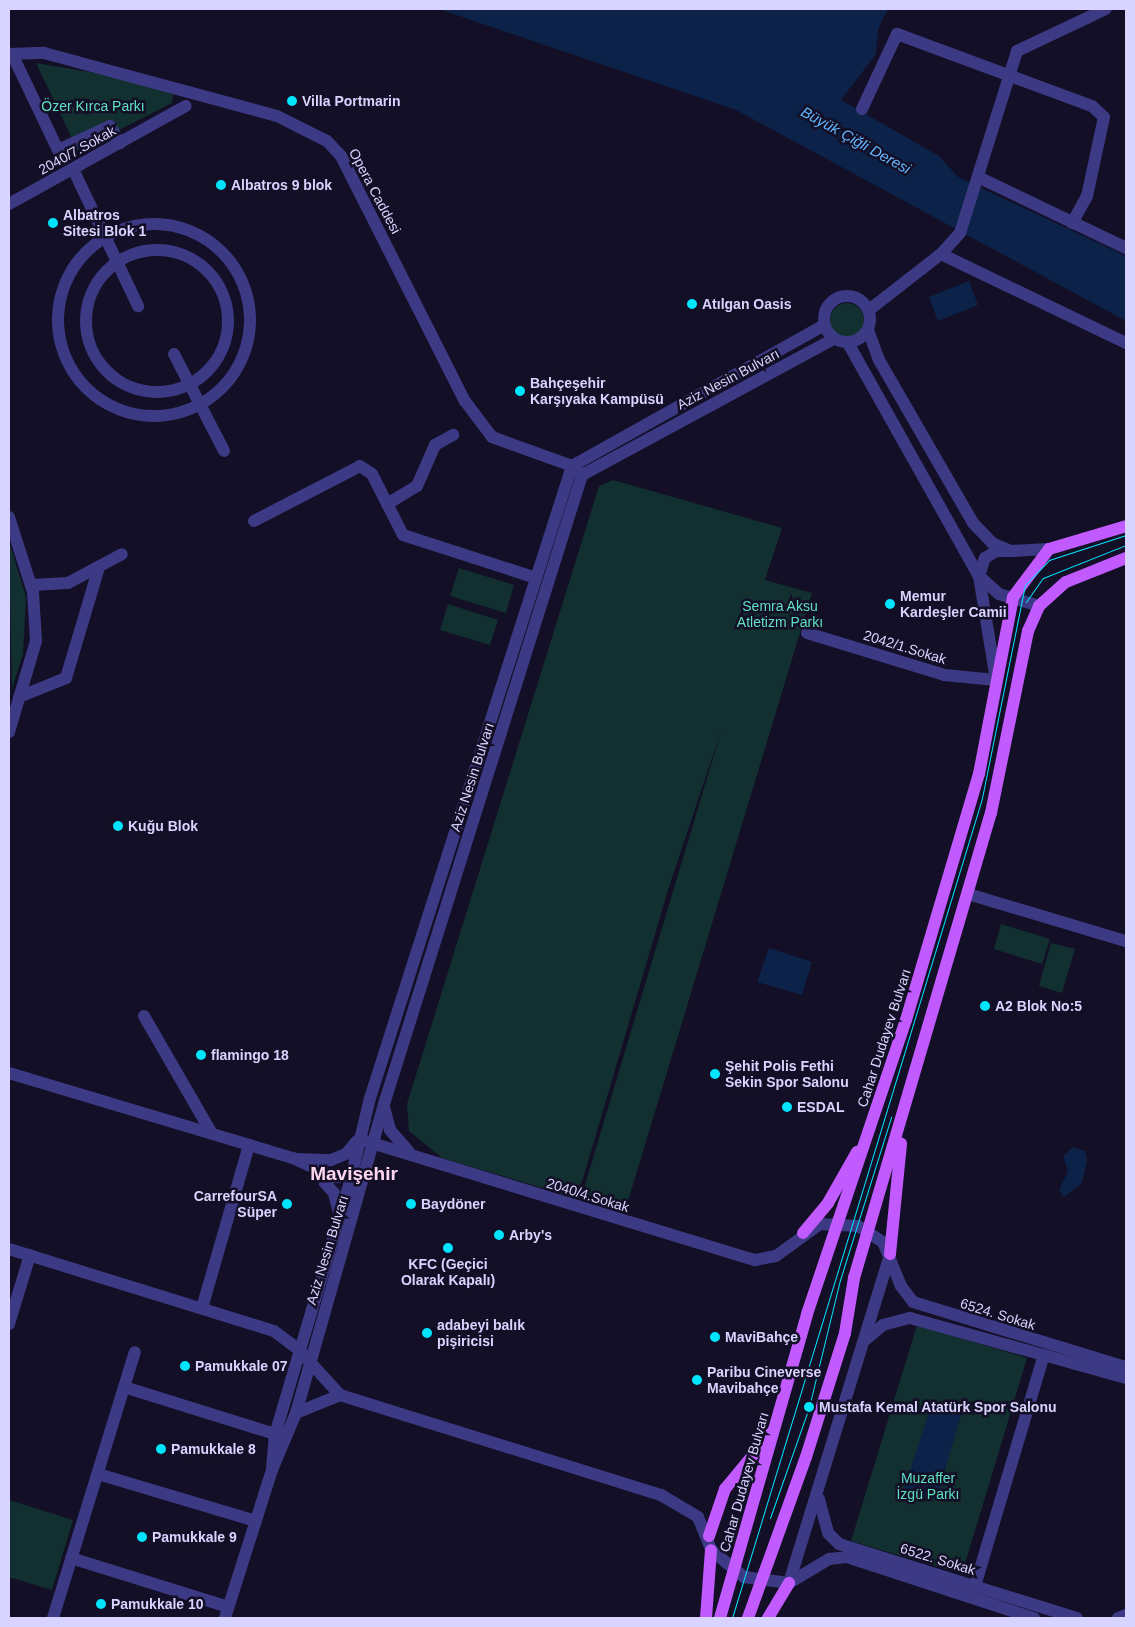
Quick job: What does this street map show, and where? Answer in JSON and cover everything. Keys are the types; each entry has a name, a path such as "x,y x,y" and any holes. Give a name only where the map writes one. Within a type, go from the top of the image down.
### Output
{"main road":[{"path":"1049,549 1126,526"},
{"name":"Cahar Dudayev Bulvarı","path":"720,1618 808,1314 841,1224 979,774 1012,597 1049,549"},
{"path":"748,1618 827,1393 868,1230 968,894 999,780 1028,631 1039,606 1066,582 1126,558"},
{"path":"890,1254 897,1216 897,1168 912,1085"},
{"path":"803,1233 848,1172 877,1109"},
{"path":"709,1536 725,1489 776,1429"},
{"path":"706,1618 711,1550"},
{"path":"768,1618 789,1583"}],"street":[{"path":"869,310 941,254 960,233 978,181 1008,77 1023,44 1106,9"},
{"path":"862,109 897,34 1008,77 1092,106 1104,117 1087,196 1072,223"},
{"name":"Opera Caddesi","path":"10,54 44,53 277,116 327,141 341,156 476,416 492,437 574,473"},
{"path":"10,54 58,150 110,126 120,143"},
{"name":"2040/7.Sokak","path":"9,204 186,106"},
{"path":"73,169 106,235 115,262 138,306"},
{"path":"978,181 1126,248"},
{"path":"165,223 207,240 239,272 249,309 250,332 241,362 224,387 199,406 167,416 134,415 103,403 78,381 62,351 57,318 63,285 80,256 106,235 134,224 165,223"},
{"path":"167,250 203,265 218,283 227,305 226,336 209,370 190,384 167,392 128,386 102,368 90,348 85,324 88,300 98,279 115,262 136,252 167,250"},
{"path":"941,254 1126,343"},
{"path":"1011,551 992,543 973,523 879,360 868,330 869,310 858,298 843,296 825,310 824,325 834,339 848,343 979,576 991,589 1039,606"},
{"name":"Aziz Nesin Bulvarı","path":"272,1470 275,1434 351,1178 358,1139 536,578 574,473 824,325"},
{"path":"848,343 868,330"},
{"name":"Aziz Nesin Bulvarı","path":"574,473 594,469 834,339"},
{"path":"174,354 199,406 224,451"},
{"path":"387,504 417,486 435,445 453,435"},
{"path":"254,521 360,466 372,474 403,535 536,578"},
{"name":"Aziz Nesin Bulvarı","path":"227,1613 272,1470 296,1413 384,1104 574,473"},
{"path":"9,517 31,585 36,641 15,698 9,732"},
{"path":"996,680 979,576 985,558 996,551 1049,549"},
{"path":"31,585 68,583 122,554"},
{"path":"15,698 66,678 99,567"},
{"name":"2042/1.Sokak","path":"807,633 944,675 996,680"},
{"path":"968,894 1126,941"},
{"path":"144,1016 212,1134"},
{"path":"9,1073 293,1158 311,1168 334,1177 364,1178"},
{"path":"384,1104 390,1130 412,1155"},
{"path":"293,1158 331,1160 346,1154 358,1139"},
{"name":"2040/4.Sokak","path":"358,1139 742,1258 776,1256 803,1233 820,1224 841,1224 868,1230"},
{"path":"202,1308 249,1145"},
{"path":"311,1168 334,1193 340,1216"},
{"path":"9,1249 274,1331 299,1350 340,1394 661,1495 698,1518 709,1536 711,1550 734,1571 760,1582 789,1583 819,1497 890,1254 868,1230"},
{"name":"6524. Sokak","path":"890,1254 901,1286 913,1302 1126,1367"},
{"path":"9,1324 30,1255"},
{"name":"6524. Sokak","path":"864,1341 883,1325 910,1318 1126,1378"},
{"path":"54,1618 135,1352"},
{"path":"975,1586 1044,1355"},
{"path":"124,1387 275,1434"},
{"path":"296,1413 340,1394"},
{"path":"98,1474 256,1521"},
{"name":"6522. Sokak","path":"819,1497 828,1533 840,1544 1077,1618"},
{"name":"6522. Sokak","path":"789,1583 828,1559 847,1557 1034,1618"},
{"path":"71,1558 227,1613"},
{"path":"1118,1618 1126,1615"}],"green space":[{"name":"Özer Kırca Parkı","path":"36,63 108,75 173,94 172,103 78,151"},
{"path":"847,303 854,304 859,308 863,313 863,327 859,332 854,336 847,337 840,336 835,332 831,327 830,320 831,313 835,308 840,304"},
{"name":"Semra Aksu Atletizm Parkı","path":"613,480 782,528 765,580 812,593 625,1211 581,1198 722,728 668,890 582,1182 569,1196 442,1158 409,1131 407,1104 599,486"},
{"path":"9,541 26,597 23,654 12,689"},
{"path":"459,568 514,585 506,613 450,596"},
{"path":"448,604 498,620 490,645 440,630"},
{"path":"1001,924 1050,939 1042,964 994,949"},
{"path":"1051,943 1075,949 1062,993 1039,986"},
{"name":"Muzaffer İzgü Parkı","path":"917,1325 1027,1358 962,1574 851,1541"},
{"path":"9,1500 73,1520 52,1590 9,1577"}],"water":[{"name":"Büyük Çiğli Deresi","path":"439,9 888,9 878,29 876,54 841,100 939,156 958,177 1126,256 1126,321 736,110"},
{"path":"969,281 978,305 938,321 929,297"},
{"path":"769,948 812,962 802,995 757,982"},
{"path":"1073,1147 1085,1151 1087,1161 1082,1183 1064,1197 1059,1190 1068,1171 1063,1156"},
{"path":"932,1402 962,1412 936,1500 904,1490"}],"tram line":[{"path":"732,1618 982,798 1025,585 1049,560 1126,535"},
{"path":"1026,602 1043,578 1126,545"},
{"path":"770,1518 809,1407 840,1280 891,1117"}],"place":[{"name":"Villa Portmarin","path":"292,101"},
{"name":"Albatros 9 blok","path":"221,185"},
{"name":"Albatros Sitesi Blok 1","path":"53,223"},
{"name":"Atılgan Oasis","path":"692,304"},
{"name":"Bahçeşehir Karşıyaka Kampüsü","path":"520,391"},
{"name":"Memur Kardeşler Camii","path":"890,604"},
{"name":"Kuğu Blok","path":"118,826"},
{"name":"A2 Blok No:5","path":"985,1006"},
{"name":"flamingo 18","path":"201,1055"},
{"name":"Şehit Polis Fethi Sekin Spor Salonu","path":"715,1074"},
{"name":"ESDAL","path":"787,1107"},
{"name":"CarrefourSA Süper","path":"287,1204"},
{"name":"Baydöner","path":"411,1204"},
{"name":"Arby's","path":"499,1235"},
{"name":"KFC (Geçici Olarak Kapalı)","path":"448,1248"},
{"name":"adabeyi balık pişiricisi","path":"427,1333"},
{"name":"MaviBahçe","path":"715,1337"},
{"name":"Pamukkale 07","path":"185,1366"},
{"name":"Paribu Cineverse Mavibahçe","path":"697,1380"},
{"name":"Mustafa Kemal Atatürk Spor Salonu","path":"809,1407"},
{"name":"Pamukkale 8","path":"161,1449"},
{"name":"Pamukkale 9","path":"142,1537"},
{"name":"Pamukkale 10","path":"101,1604"}],"district":[{"name":"Mavişehir","path":"354,1174"}]}
